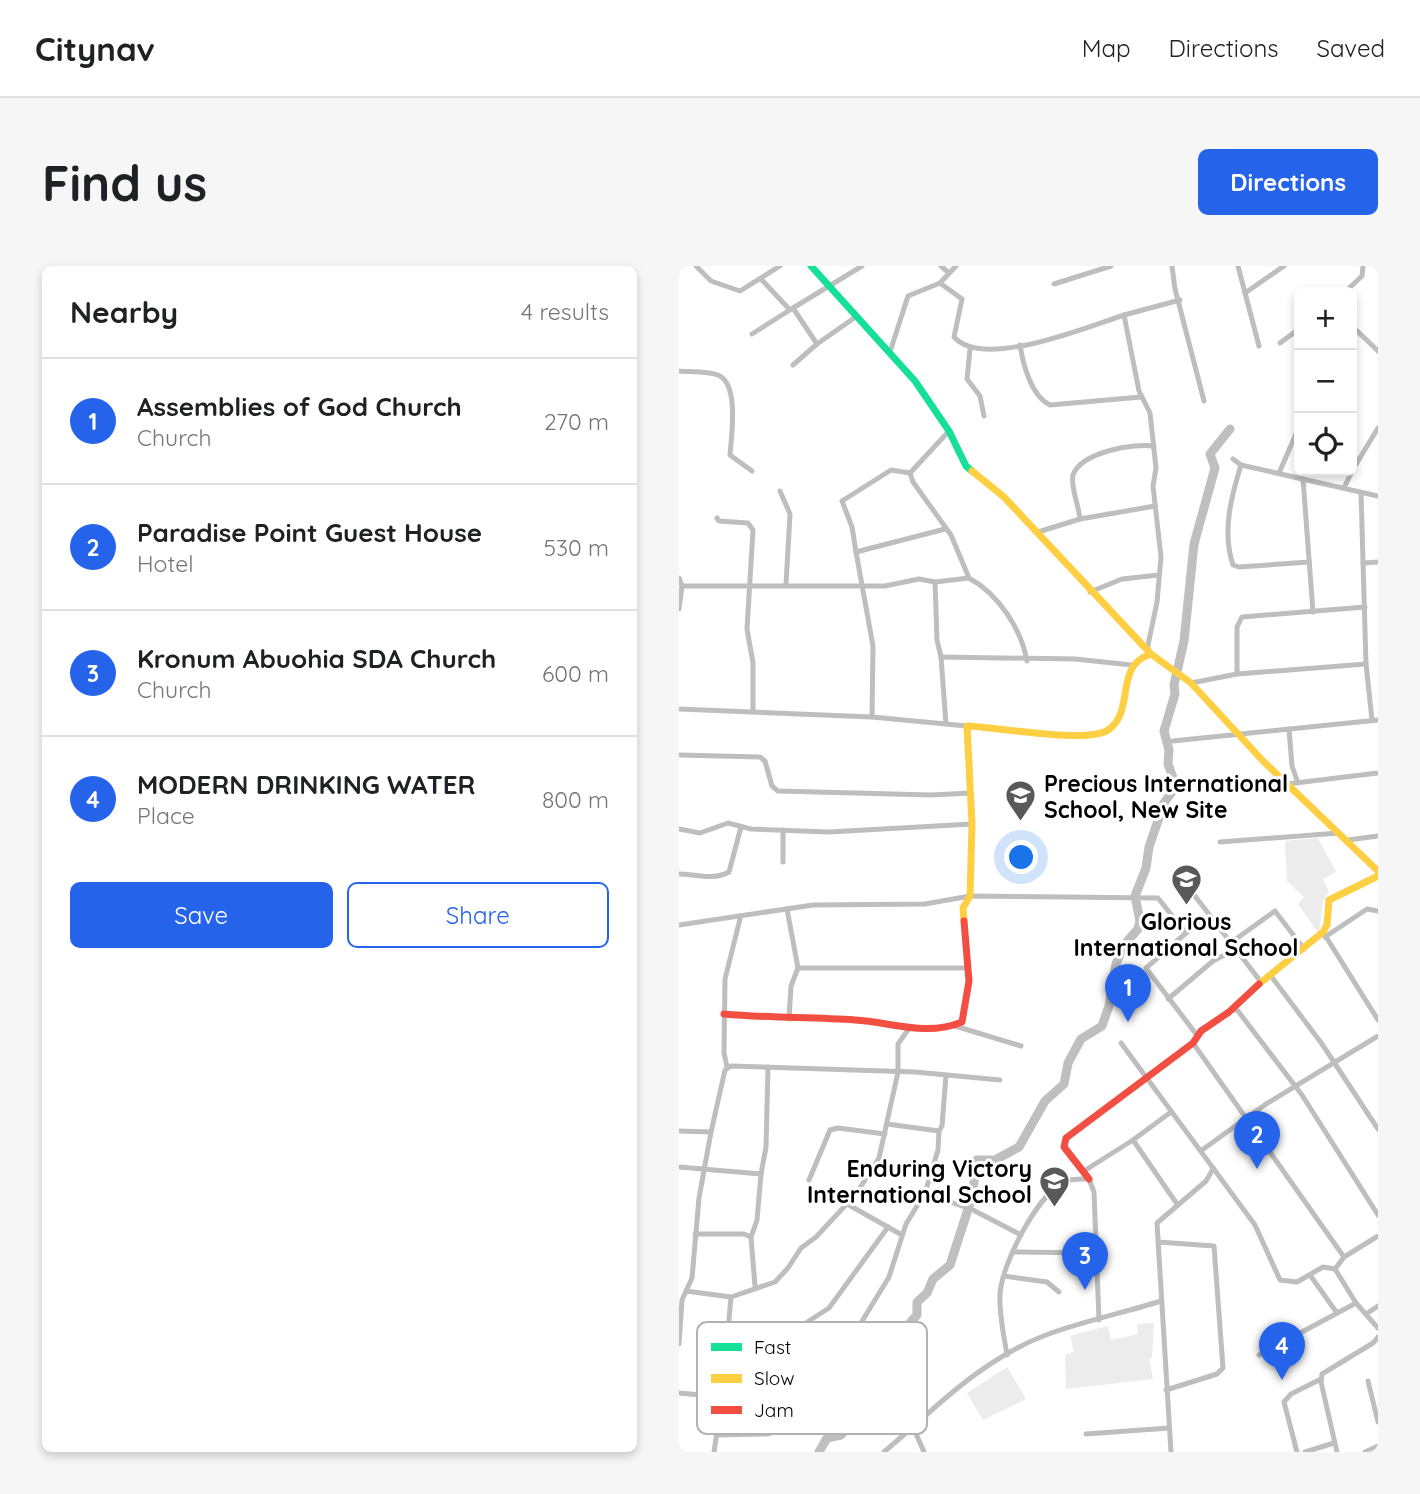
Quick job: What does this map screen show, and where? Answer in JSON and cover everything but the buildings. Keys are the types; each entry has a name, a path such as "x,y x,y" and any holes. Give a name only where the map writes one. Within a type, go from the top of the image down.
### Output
{"street":[{"path":"695,266 711,281 738,291 780,266"},
{"path":"811,266 915,381 949,430 962,461 983,477 1038,532 1090,592 1149,652 1191,683 1287,784 1378,871"},
{"path":"753,334 791,309 831,288 862,266"},
{"path":"941,266 949,273"},
{"path":"890,352 906,298 920,289 940,283 956,266"},
{"path":"1088,273 1091,266"},
{"path":"1054,284 1111,266"},
{"path":"1172,266 1175,289 1204,401"},
{"path":"1238,266 1259,346"},
{"path":"1245,293 1284,266"},
{"path":"1350,287 1362,275 1363,266"},
{"path":"761,279 791,309 817,344"},
{"path":"940,283 962,299 954,337 970,349 996,350 1050,340 1124,315 1180,300"},
{"path":"1124,315 1141,397 1150,413 1154,446 1155,506 1160,529 1159,575 1149,652"},
{"path":"793,365 857,316"},
{"path":"1357,331 1378,351"},
{"path":"1280,343 1294,333"},
{"path":"1020,345 1030,381 1044,402 1050,405 1141,397"},
{"path":"970,349 967,379 980,396 984,416"},
{"path":"679,371 719,376 724,380 730,393 734,428 730,455 753,471"},
{"path":"1357,463 1378,428"},
{"path":"910,473 925,460 949,430"},
{"path":"1279,473 1294,438"},
{"path":"1080,519 1079,500 1072,482 1076,470 1087,461 1126,445 1154,446"},
{"path":"1233,459 1241,465 1378,496"},
{"path":"1241,465 1234,486 1227,540 1233,565 1239,567 1309,562"},
{"path":"872,717 873,646 852,527 842,501 891,470 910,473 951,535 969,578 994,597 1008,615 1024,646 1027,661"},
{"path":"1344,488 1350,476"},
{"path":"1303,480 1313,612"},
{"path":"780,491 790,514 786,584"},
{"path":"1173,741 1375,720 1366,664 1361,493"},
{"path":"1038,532 1080,519 1155,506"},
{"path":"716,518 719,521 751,525 751,585 747,629 754,663 753,710"},
{"path":"856,552 945,529"},
{"path":"1363,563 1378,562"},
{"path":"1090,592 1122,579 1159,575"},
{"path":"679,578 682,586 679,609"},
{"path":"682,586 902,585 919,579 935,582 969,578"},
{"path":"935,582 937,639 946,724"},
{"path":"1237,674 1237,627 1242,617 1365,607"},
{"path":"679,709 872,717 967,726 1003,726 1078,736 1101,734 1110,730 1117,718 1132,665 1149,652"},
{"path":"941,657 1027,661 1075,659 1132,665"},
{"path":"1191,683 1237,674 1366,664"},
{"path":"955,1026 962,1022 967,1011 963,908 970,896 972,824 967,726"},
{"path":"1289,729 1292,766 1298,783"},
{"path":"679,755 760,757 765,761 774,790 778,791 931,795 971,793"},
{"path":"1206,786 1287,784 1378,773"},
{"path":"679,829 700,833 727,823 741,827 829,832 972,824"},
{"path":"679,874 703,877 721,876 729,872 741,827"},
{"path":"783,830 783,862"},
{"path":"1220,842 1340,833"},
{"path":"1348,840 1378,836"},
{"path":"1378,876 1329,900 1324,935 1378,1020"},
{"path":"1185,883 1229,944 1261,982"},
{"path":"679,925 740,919 787,909 826,905 925,904 970,896 1105,896 1158,898 1186,933"},
{"path":"787,909 798,968 791,986 789,1019"},
{"path":"1099,1320 1094,1253 1094,1192 1084,1171 1064,1147 1066,1138 1193,1043 1196,1034 1233,1009 1261,982 1304,949 1367,909 1378,911"},
{"path":"1229,944 1275,911 1304,949"},
{"path":"1196,1034 1146,968 1186,933 1210,918"},
{"path":"679,1344 681,1299 692,1279 695,1234 711,1132 727,1067 724,1053 728,958 740,919"},
{"path":"1168,999 1213,961 1234,950"},
{"path":"798,968 966,968"},
{"path":"1271,976 1378,1129"},
{"path":"1233,1009 1238,1011 1294,1087 1378,1215"},
{"path":"725,1014 854,1020 911,1027 955,1026 1021,1046"},
{"path":"686,1291 731,1297 781,1278 800,1248 847,1204 873,1169 885,1134 898,1072 898,1044 911,1027"},
{"path":"1202,1150 1244,1119 1378,1037"},
{"path":"1121,1043 1255,1225 1280,1280 1293,1283 1325,1266 1335,1269 1356,1303 1378,1328"},
{"path":"1193,1043 1244,1119 1344,1257"},
{"path":"727,1067 898,1072 1000,1080"},
{"path":"755,1286 751,1237 757,1220 766,1147 768,1067"},
{"path":"864,1322 889,1277 902,1235 925,1192 938,1150 946,1075"},
{"path":"1084,1171 1171,1112"},
{"path":"887,1124 939,1131"},
{"path":"809,1180 830,1130 838,1128 885,1134"},
{"path":"679,1131 711,1132"},
{"path":"1133,1140 1177,1204"},
{"path":"679,1167 761,1174"},
{"path":"1171,1452 1157,1223 1206,1181 1213,1169"},
{"path":"1007,1355 999,1294 1013,1252 1021,1235 1062,1183 1089,1179"},
{"path":"925,1192 973,1210 1021,1235"},
{"path":"847,1204 902,1235"},
{"path":"809,1322 829,1308 888,1227"},
{"path":"695,1234 744,1234 751,1237"},
{"path":"1335,1269 1344,1257 1378,1236"},
{"path":"1158,1242 1214,1245 1223,1368 1217,1374 1166,1390"},
{"path":"1013,1252 1094,1253"},
{"path":"1310,1275 1337,1313"},
{"path":"1004,1276 1047,1282 1059,1292"},
{"path":"729,1322 731,1297"},
{"path":"927,1414 954,1389 1007,1355 1047,1335 1161,1301"},
{"path":"1259,1355 1356,1303"},
{"path":"1366,1314 1378,1306"},
{"path":"1338,1452 1322,1374 1373,1343 1378,1337"},
{"path":"1297,1452 1284,1402 1291,1394 1321,1379"},
{"path":"1368,1381 1378,1422"},
{"path":"679,1393 697,1395"},
{"path":"1086,1434 1169,1428"},
{"path":"714,1452 717,1435 768,1434"},
{"path":"884,1452 905,1434"},
{"path":"916,1434 924,1452"},
{"path":"1305,1452 1335,1443"},
{"path":"1365,1452 1378,1446"}],"shaded area":[{"path":"1318,838 1336,872 1323,879 1329,892 1323,901 1319,934 1298,904 1304,897 1287,881 1285,841"},
{"path":"1154,1323 1152,1357 1149,1359 1153,1379 1066,1389 1065,1355 1074,1351 1070,1336 1108,1326 1111,1340 1138,1334 1137,1324"},
{"path":"1007,1367 1026,1399 983,1420 967,1393"}],"waterway":[{"path":"911,1322 917,1315 917,1302 927,1293 933,1279 950,1265 972,1197 977,1160 995,1160 1019,1147 1045,1101 1064,1084 1068,1063 1081,1039 1102,1026 1109,1006 1116,964 1124,945 1138,929 1140,921 1135,896 1146,868 1149,847 1164,803 1176,786 1168,764 1169,750 1164,731 1175,694 1174,685 1184,641 1194,544 1215,468 1210,454 1230,429"},
{"path":"819,1452 827,1438 842,1434"}],"traffic: fast":[{"path":"811,266 915,381 949,431 966,466 972,471"}],"traffic: slow":[{"path":"972,471 1004,497 1151,654 1191,683 1263,761 1378,871"},
{"path":"964,921 963,908 970,896 972,824 967,726 1061,735 1097,734 1108,730 1121,712 1132,668 1139,660 1151,654"},
{"path":"1259,984 1323,932 1327,925 1329,900 1378,876"}],"traffic: jam":[{"path":"724,1014 855,1020 922,1028 962,1022 969,981 964,921"},
{"path":"1089,1179 1064,1147 1066,1138 1193,1043 1201,1031 1229,1012 1259,984"}],"place":[{"name":"Precious International School, New Site","path":"1021,823"},
{"name":"Glorious International School","path":"1186,907"},
{"name":"Assemblies of God Church","path":"1128,1022"},
{"name":"Paradise Point Guest House","path":"1257,1169"},
{"name":"Enduring Victory International School","path":"1055,1208"},
{"name":"Kronum Abuohia SDA Church","path":"1085,1290"},
{"name":"MODERN DRINKING WATER","path":"1282,1380"}]}
